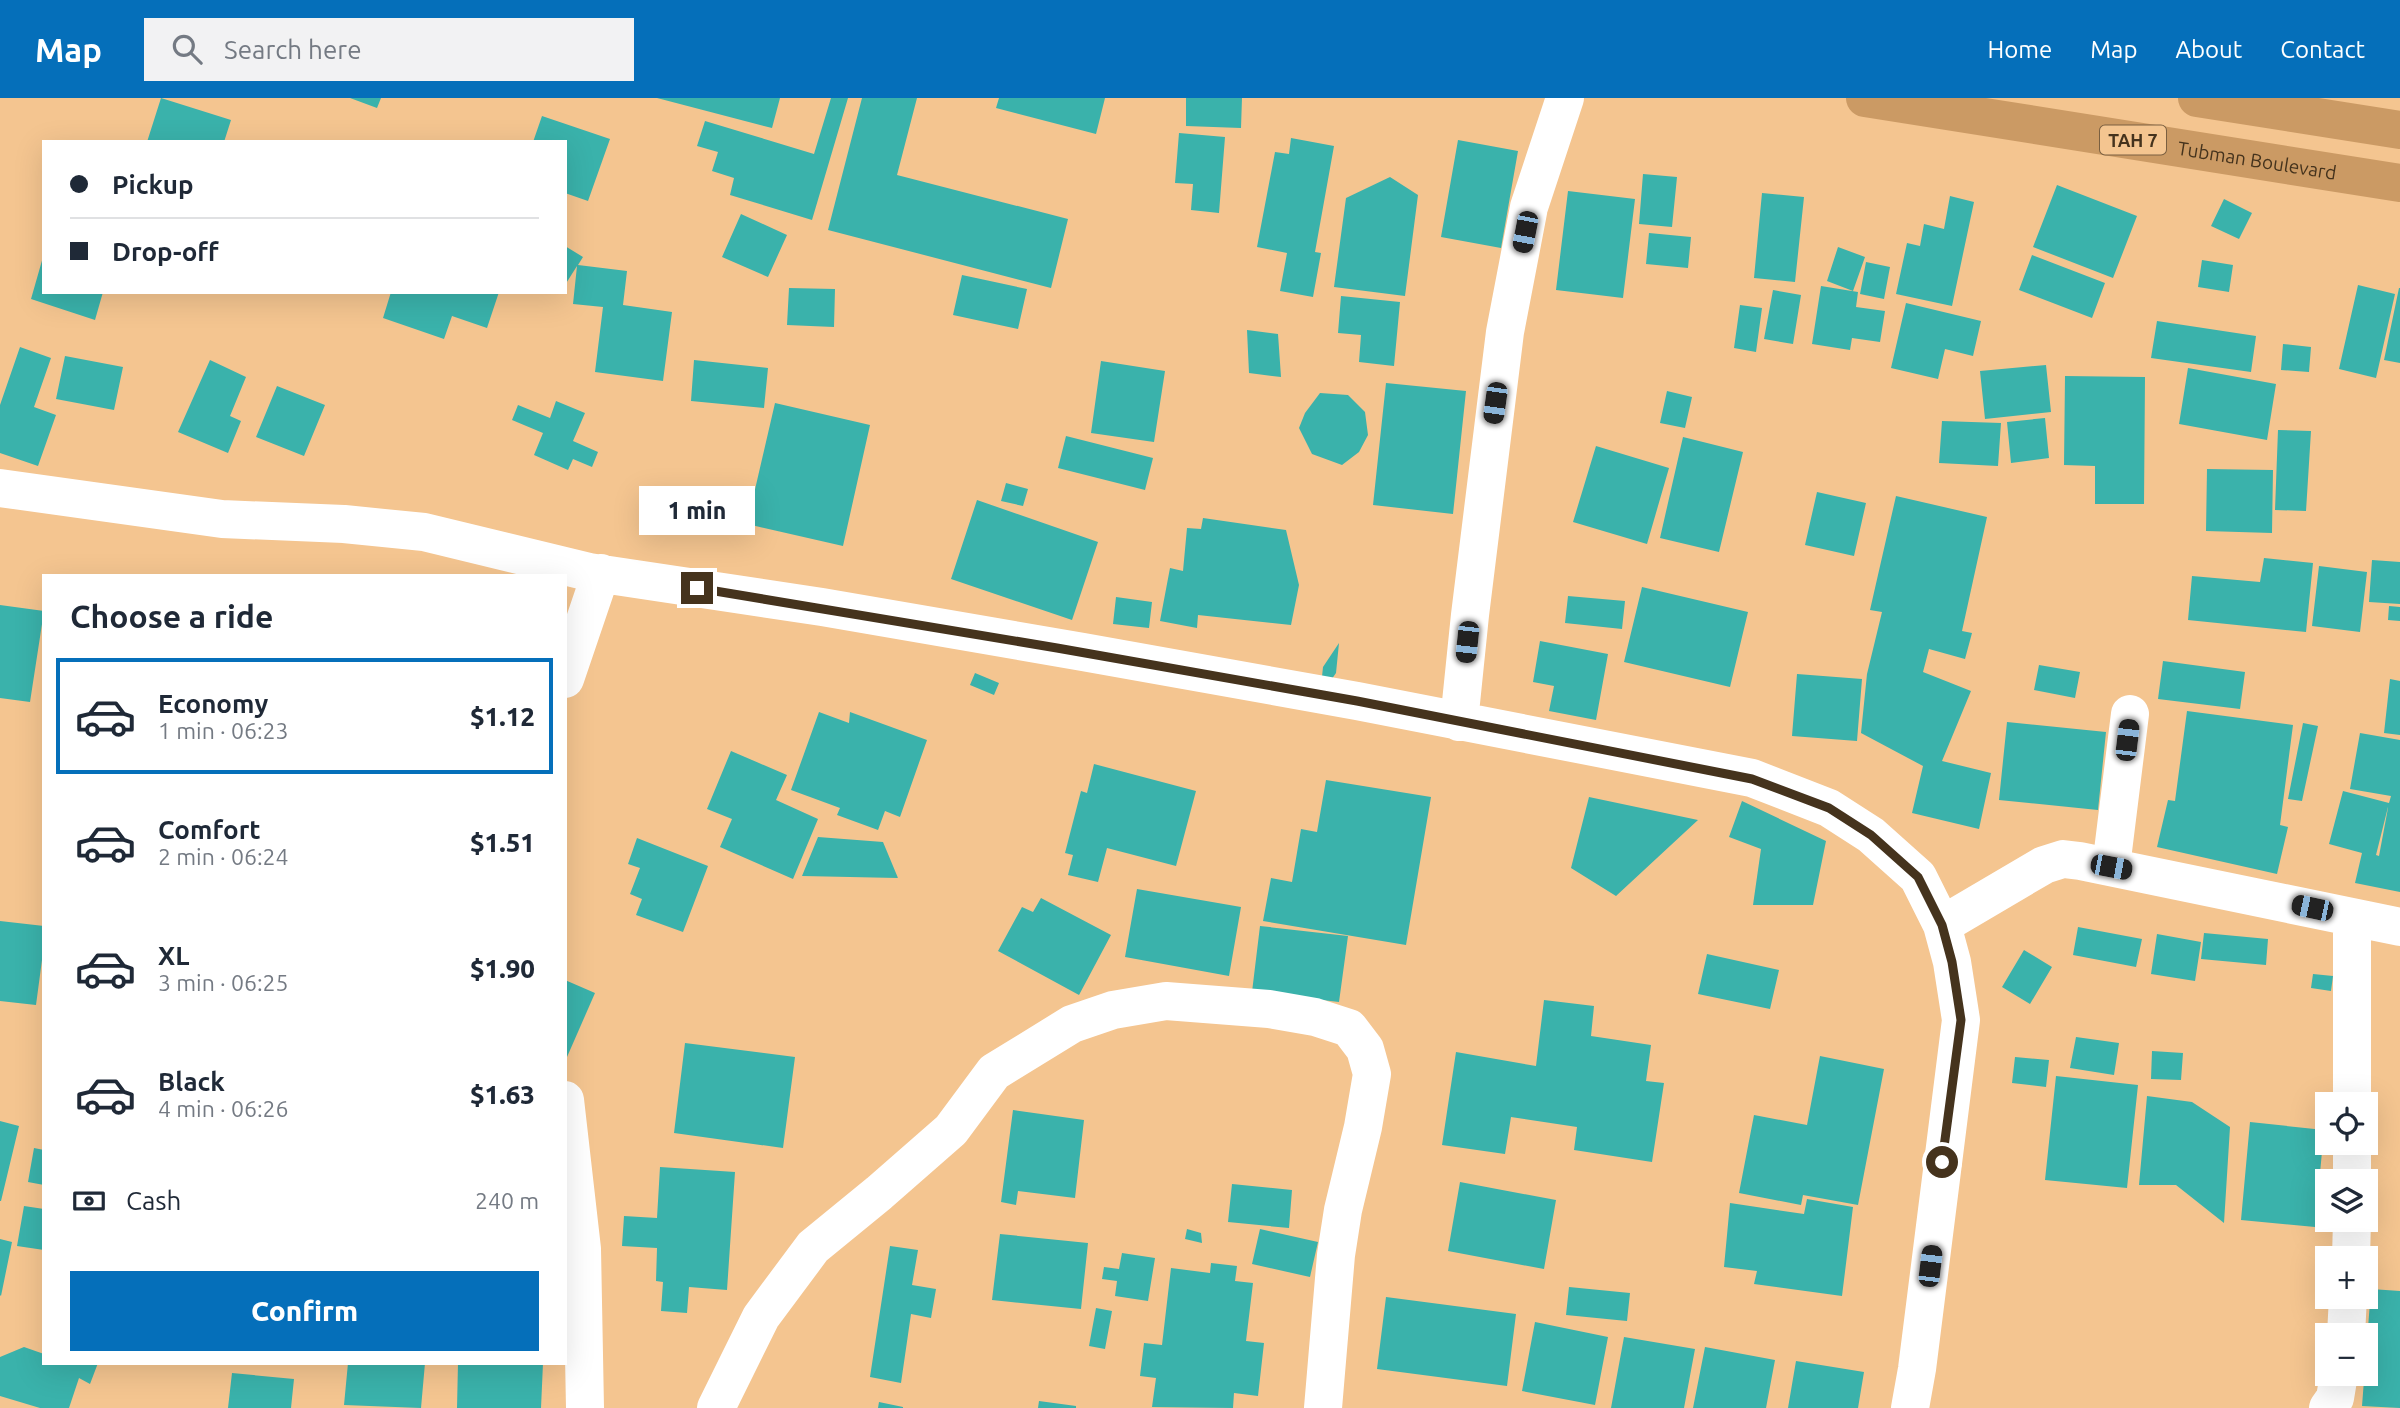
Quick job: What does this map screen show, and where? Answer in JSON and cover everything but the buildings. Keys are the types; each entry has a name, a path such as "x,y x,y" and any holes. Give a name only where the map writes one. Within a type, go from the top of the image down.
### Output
{"highway":[{"name":"Tubman Boulevard","path":"1865,98 2400,183"},
{"path":"2197,98 2400,130"}],"street":[{"path":"1459,722 1505,332 1530,207 1565,98"},
{"path":"0,488 222,519 344,524 424,532 491,550 601,573 822,607 1069,650 1752,779 1829,808 1871,835 1918,877 1942,925 1952,962 1961,1020 1910,1408"},
{"path":"567,672 601,573"},
{"path":"2111,867 2130,714"},
{"path":"1942,925 2044,865 2063,859 2400,927"},
{"path":"2352,1092 2353,919"},
{"path":"716,1408 761,1317 813,1247 951,1130 994,1072 1072,1024 1113,1010 1166,1001 1269,1009 1315,1017 1349,1028 1364,1048 1372,1074 1336,1255 1323,1408"},
{"path":"567,1118 582,1249 586,1408"},
{"path":"2328,1408 2336,1386"}],"route":[{"path":"697,588 822,607 1357,701 1752,779 1829,808 1871,835 1918,877 1942,925 1952,962 1961,1020 1942,1162"}]}
